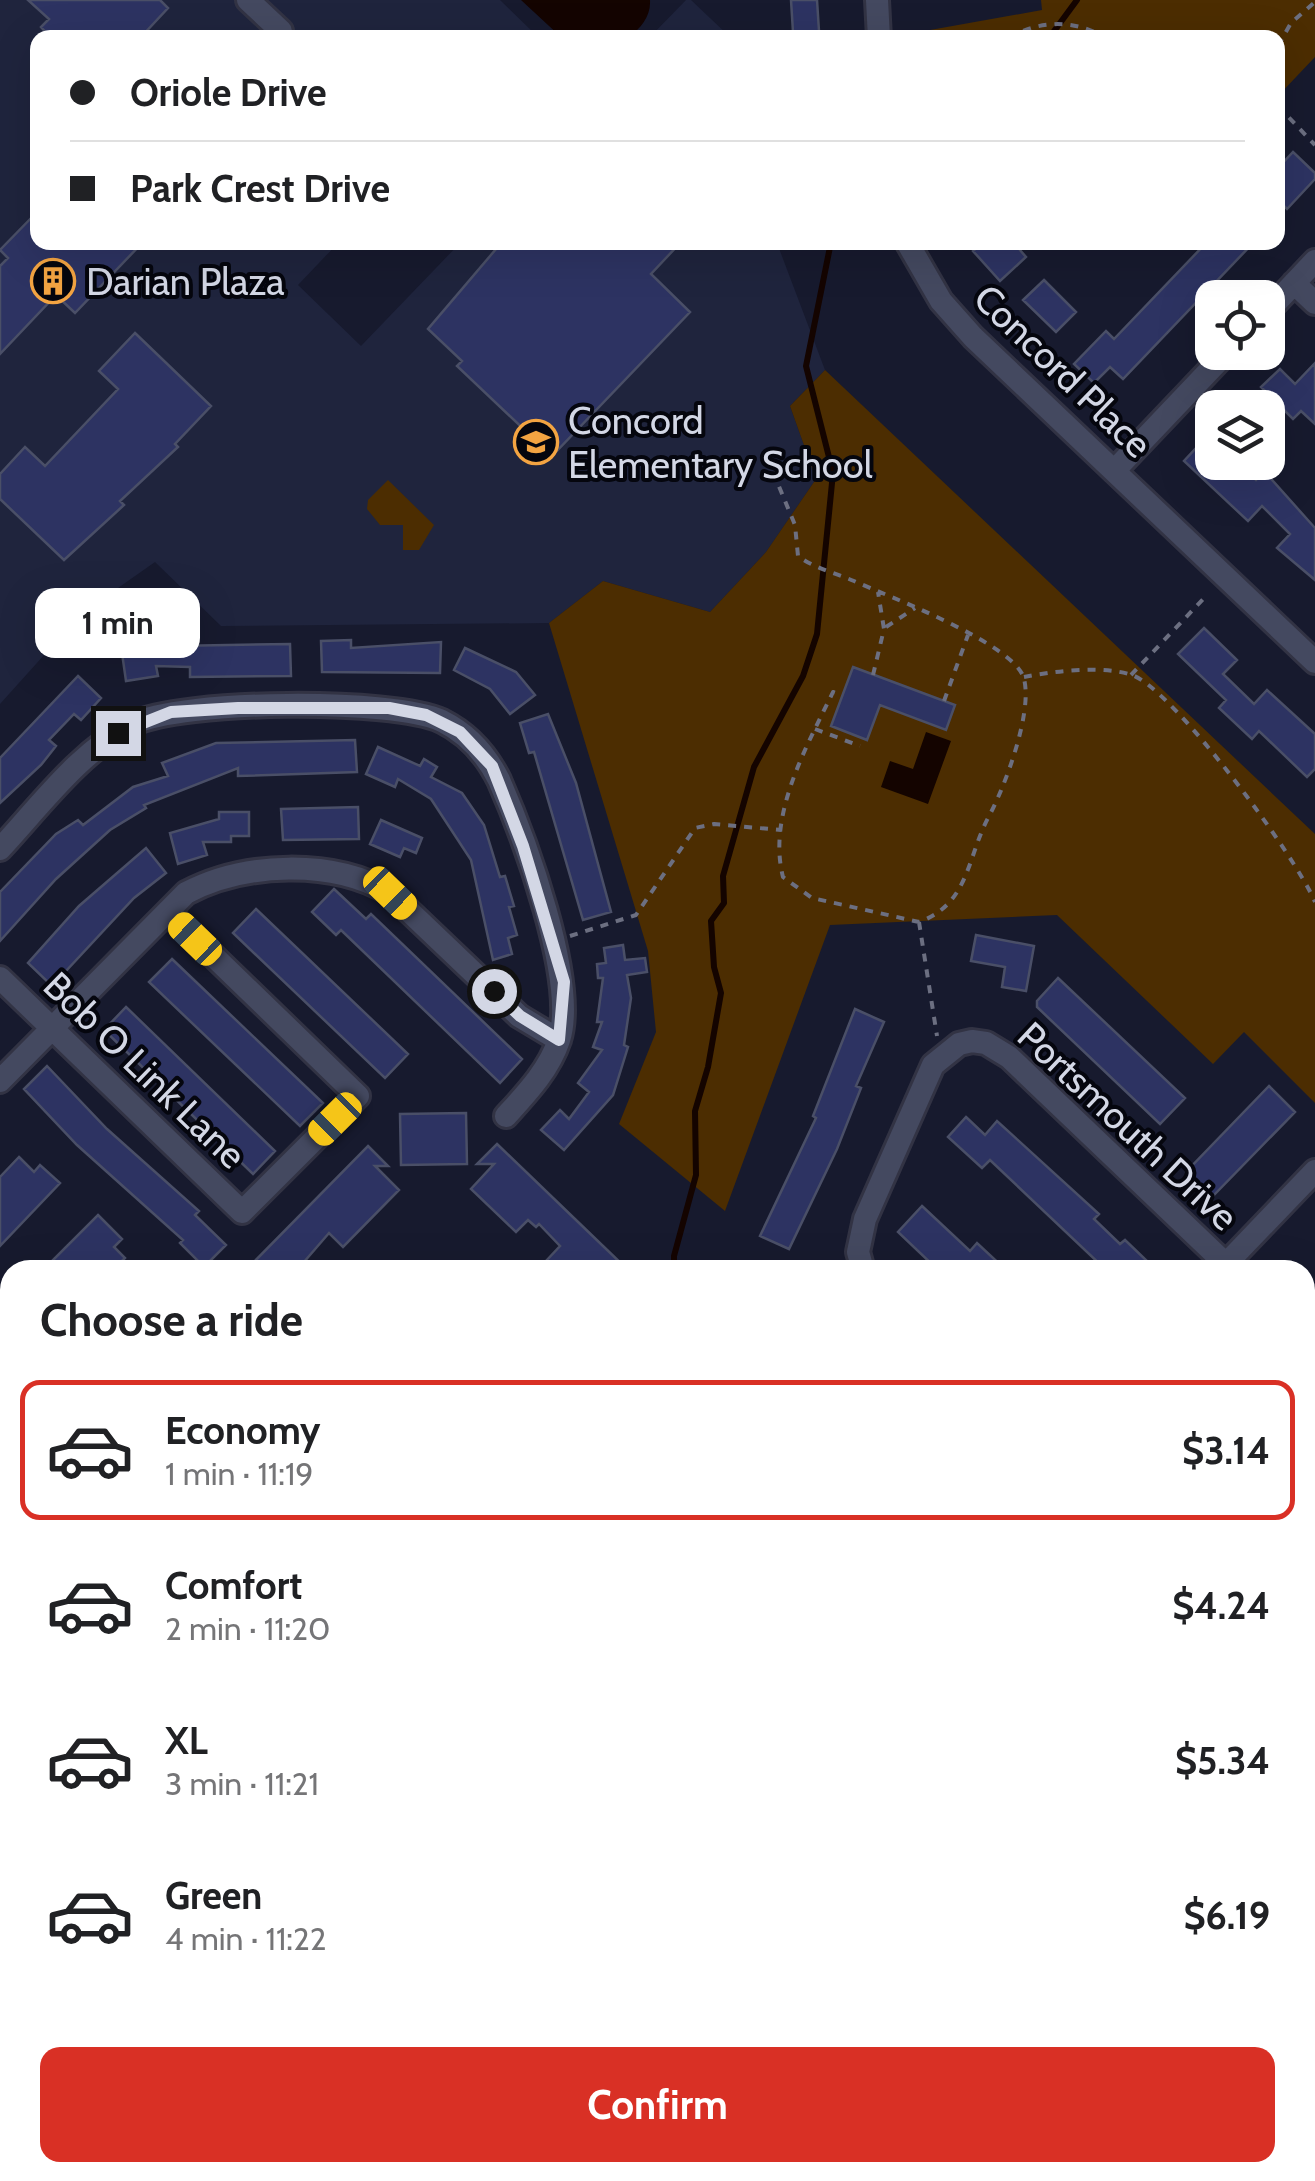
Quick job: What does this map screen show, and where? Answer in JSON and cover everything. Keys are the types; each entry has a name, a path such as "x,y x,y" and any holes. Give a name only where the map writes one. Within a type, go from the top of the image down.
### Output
{"street":[{"path":"248,0 274,30"},
{"path":"877,0 879,30"},
{"name":"Concord Place","path":"911,250 926,279 956,318 1315,662"},
{"path":"1285,293 1315,261"},
{"path":"1294,283 1315,304"},
{"path":"1114,471 1211,370"},
{"path":"0,848 82,762 146,719 238,708 389,708 441,720 469,739 492,766 508,800 553,942 565,999 559,1040 533,1086 506,1116"},
{"path":"0,1081 186,893 232,875 333,871 356,876 390,893 520,1016 559,1040"},
{"name":"Bob O Link Lane","path":"0,978 59,1021 242,1212 358,1096 168,912"},
{"name":"Portsmouth Drive","path":"944,1054 972,1042 986,1044 1010,1058 1222,1260"},
{"path":"860,1260 865,1219 926,1078 944,1054"},
{"path":"1235,1260 1315,1171"}],"path":[{"path":"1285,33 1290,23 1315,2"},
{"path":"1027,30 1040,24 1088,30"},
{"path":"1285,113 1315,145"},
{"path":"773,472 795,525 798,556 968,635 1008,658 1024,677 1011,769 984,826 970,873 951,902 919,922 812,898 783,877 780,830 815,729 833,692 842,695"},
{"path":"873,675 884,629 878,592"},
{"path":"1131,675 1208,594"},
{"path":"884,629 915,608"},
{"path":"944,701 968,635"},
{"path":"1024,677 1075,672 1131,675 1158,692 1285,848 1315,902"},
{"path":"815,729 860,746"},
{"path":"553,942 636,915 695,828 714,824 780,830"},
{"path":"919,922 936,1035 944,1054"}],"shaded area":[{"name":"Concord Elementary School","path":"0,0 500,0 531,30 30,30 30,250 331,250 298,285 361,346 453,250 780,250 825,370 790,406 816,479 766,552 710,612 603,581 549,623 221,626 155,562 81,614 0,704"},
{"path":"521,0 650,0 649,11 637,30 553,30"},
{"path":"686,0 691,0 723,30 657,30"},
{"path":"1041,0 1315,0 1315,57 1285,89 1285,30 930,30 1042,10"},
{"path":"825,370 1315,834 1315,1103 1244,1032 1213,1064 1057,915 830,925 725,1211 619,1124 656,1032 648,951 549,623 603,581 710,612 766,552 816,479 790,406"},
{"path":"388,480 434,525 419,550 403,550 403,525 380,525 367,509 368,500"},
{"path":"926,732 951,741 928,804 881,787 890,761 913,769"}],"building":[{"path":"28,0 160,0 168,8 147,30 44,30 41,27 49,19"},
{"path":"791,0 817,0 819,30 793,30"},
{"path":"1293,152 1315,173 1315,179 1287,209 1285,207 1285,161"},
{"name":"Darian Plaza","path":"30,219 30,250 135,250 75,313 56,295 0,354 0,266 8,258 0,250"},
{"path":"495,250 674,250 651,274 690,312 552,456 457,366 462,361 428,329"},
{"path":"1020,250 1026,257 1000,281 973,251"},
{"path":"1199,250 1246,250 1218,280 1195,280 1195,304 1123,379 1110,367 1094,383 1074,364 1106,331 1114,339"},
{"path":"1044,280 1076,312 1056,332 1023,300"},
{"path":"135,333 211,406 175,444 178,447 120,501 124,505 64,560 0,499 0,474 25,447 45,466 118,389 99,371"},
{"path":"1315,363 1315,424 1301,411 1293,419 1285,411 1285,390 1261,387 1279,370 1295,384"},
{"path":"1195,449 1195,471 1184,461"},
{"path":"1204,480 1272,480 1315,528 1315,580 1277,548 1290,534 1262,506 1248,521"},
{"path":"1204,628 1237,660 1223,674 1254,704 1267,690 1315,734 1315,769 1307,777 1259,731 1252,739 1219,708 1226,700 1178,654"},
{"path":"351,640 351,648 441,642 440,673 322,672 321,641"},
{"path":"290,644 291,676 190,677 190,667 156,666 158,676 126,681 122,653 172,646"},
{"path":"465,648 516,672 535,695 510,714 490,689 454,670"},
{"path":"853,667 955,705 946,730 880,705 867,740 831,726"},
{"path":"78,676 101,698 81,720 74,714 49,740 56,746 41,765 0,803 0,758"},
{"path":"548,714 576,783 611,912 583,920 534,752 529,753 520,723"},
{"path":"355,740 357,772 238,776 238,768 144,805 146,808 110,830 56,879 0,941 0,892 56,834 78,820 83,825 133,787 168,776 162,763 216,743"},
{"path":"378,747 420,766 424,759 437,767 431,777 462,793 484,825 500,877 505,876 514,906 509,907 517,935 508,938 512,954 493,960 471,860 431,799 398,779 395,787 366,774"},
{"path":"358,807 359,839 283,840 281,809"},
{"path":"219,812 249,812 249,836 231,836 231,842 203,842 207,855 178,864 170,833 219,819"},
{"path":"381,820 422,838 416,853 404,848 400,857 370,844"},
{"path":"146,848 166,873 134,898 52,986 28,963 79,906"},
{"path":"334,889 366,919 371,914 522,1059 500,1083 341,930 336,935 312,912"},
{"path":"256,909 408,1054 385,1078 233,933"},
{"path":"976,935 1034,946 1026,991 1002,987 1005,967 971,961"},
{"path":"623,945 625,960 645,958 647,972 627,975 631,998 624,1045 628,1047 613,1095 564,1150 541,1130 560,1110 569,1119 589,1092 578,1083 602,1050 593,1047 602,1022 597,1022 603,978 598,978 597,964 606,963 604,948"},
{"path":"172,959 323,1103 300,1126 149,982"},
{"path":"1058,978 1185,1098 1160,1124 1037,1007 1037,1001"},
{"path":"126,1007 275,1151 253,1174 104,1030"},
{"path":"855,1009 884,1022 856,1086 861,1088 837,1149 789,1249 760,1236 816,1118 813,1116"},
{"path":"47,1066 107,1129 199,1211 195,1215 226,1245 211,1260 197,1260 180,1243 183,1240 77,1145 24,1089"},
{"path":"1269,1086 1295,1112 1212,1197 1186,1172"},
{"path":"466,1113 467,1164 401,1165 400,1114"},
{"path":"966,1117 985,1135 997,1121 1099,1214 1094,1219 1120,1244 1125,1240 1146,1260 1095,1260 990,1160 982,1168 948,1137"},
{"path":"497,1144 618,1260 547,1260 560,1246 539,1224 536,1227 528,1220 516,1232 471,1189 494,1164 477,1164"},
{"path":"368,1146 388,1166 375,1166 399,1190 343,1247 329,1233 306,1260 256,1260"},
{"path":"19,1157 34,1172 40,1165 60,1183 0,1246 0,1177"},
{"path":"922,1206 970,1251 977,1243 995,1260 927,1260 898,1232"},
{"path":"98,1215 122,1239 114,1247 123,1260 53,1260"}],"waterway":[{"path":"1055,30 1077,0"},
{"path":"674,1260 696,1175 695,1111 708,1067 721,993 714,967 711,921 724,903 723,876 754,767 803,676 817,634 833,473 806,366 829,250"}],"place":[{"name":"Darian Plaza","path":"53,281"},
{"name":"Concord Elementary School","path":"536,442"}],"route":[{"path":"118,733 171,712 238,708 389,708 441,720 460,732 492,766 523,846 564,982 559,1040 520,1016 494,991"}]}
